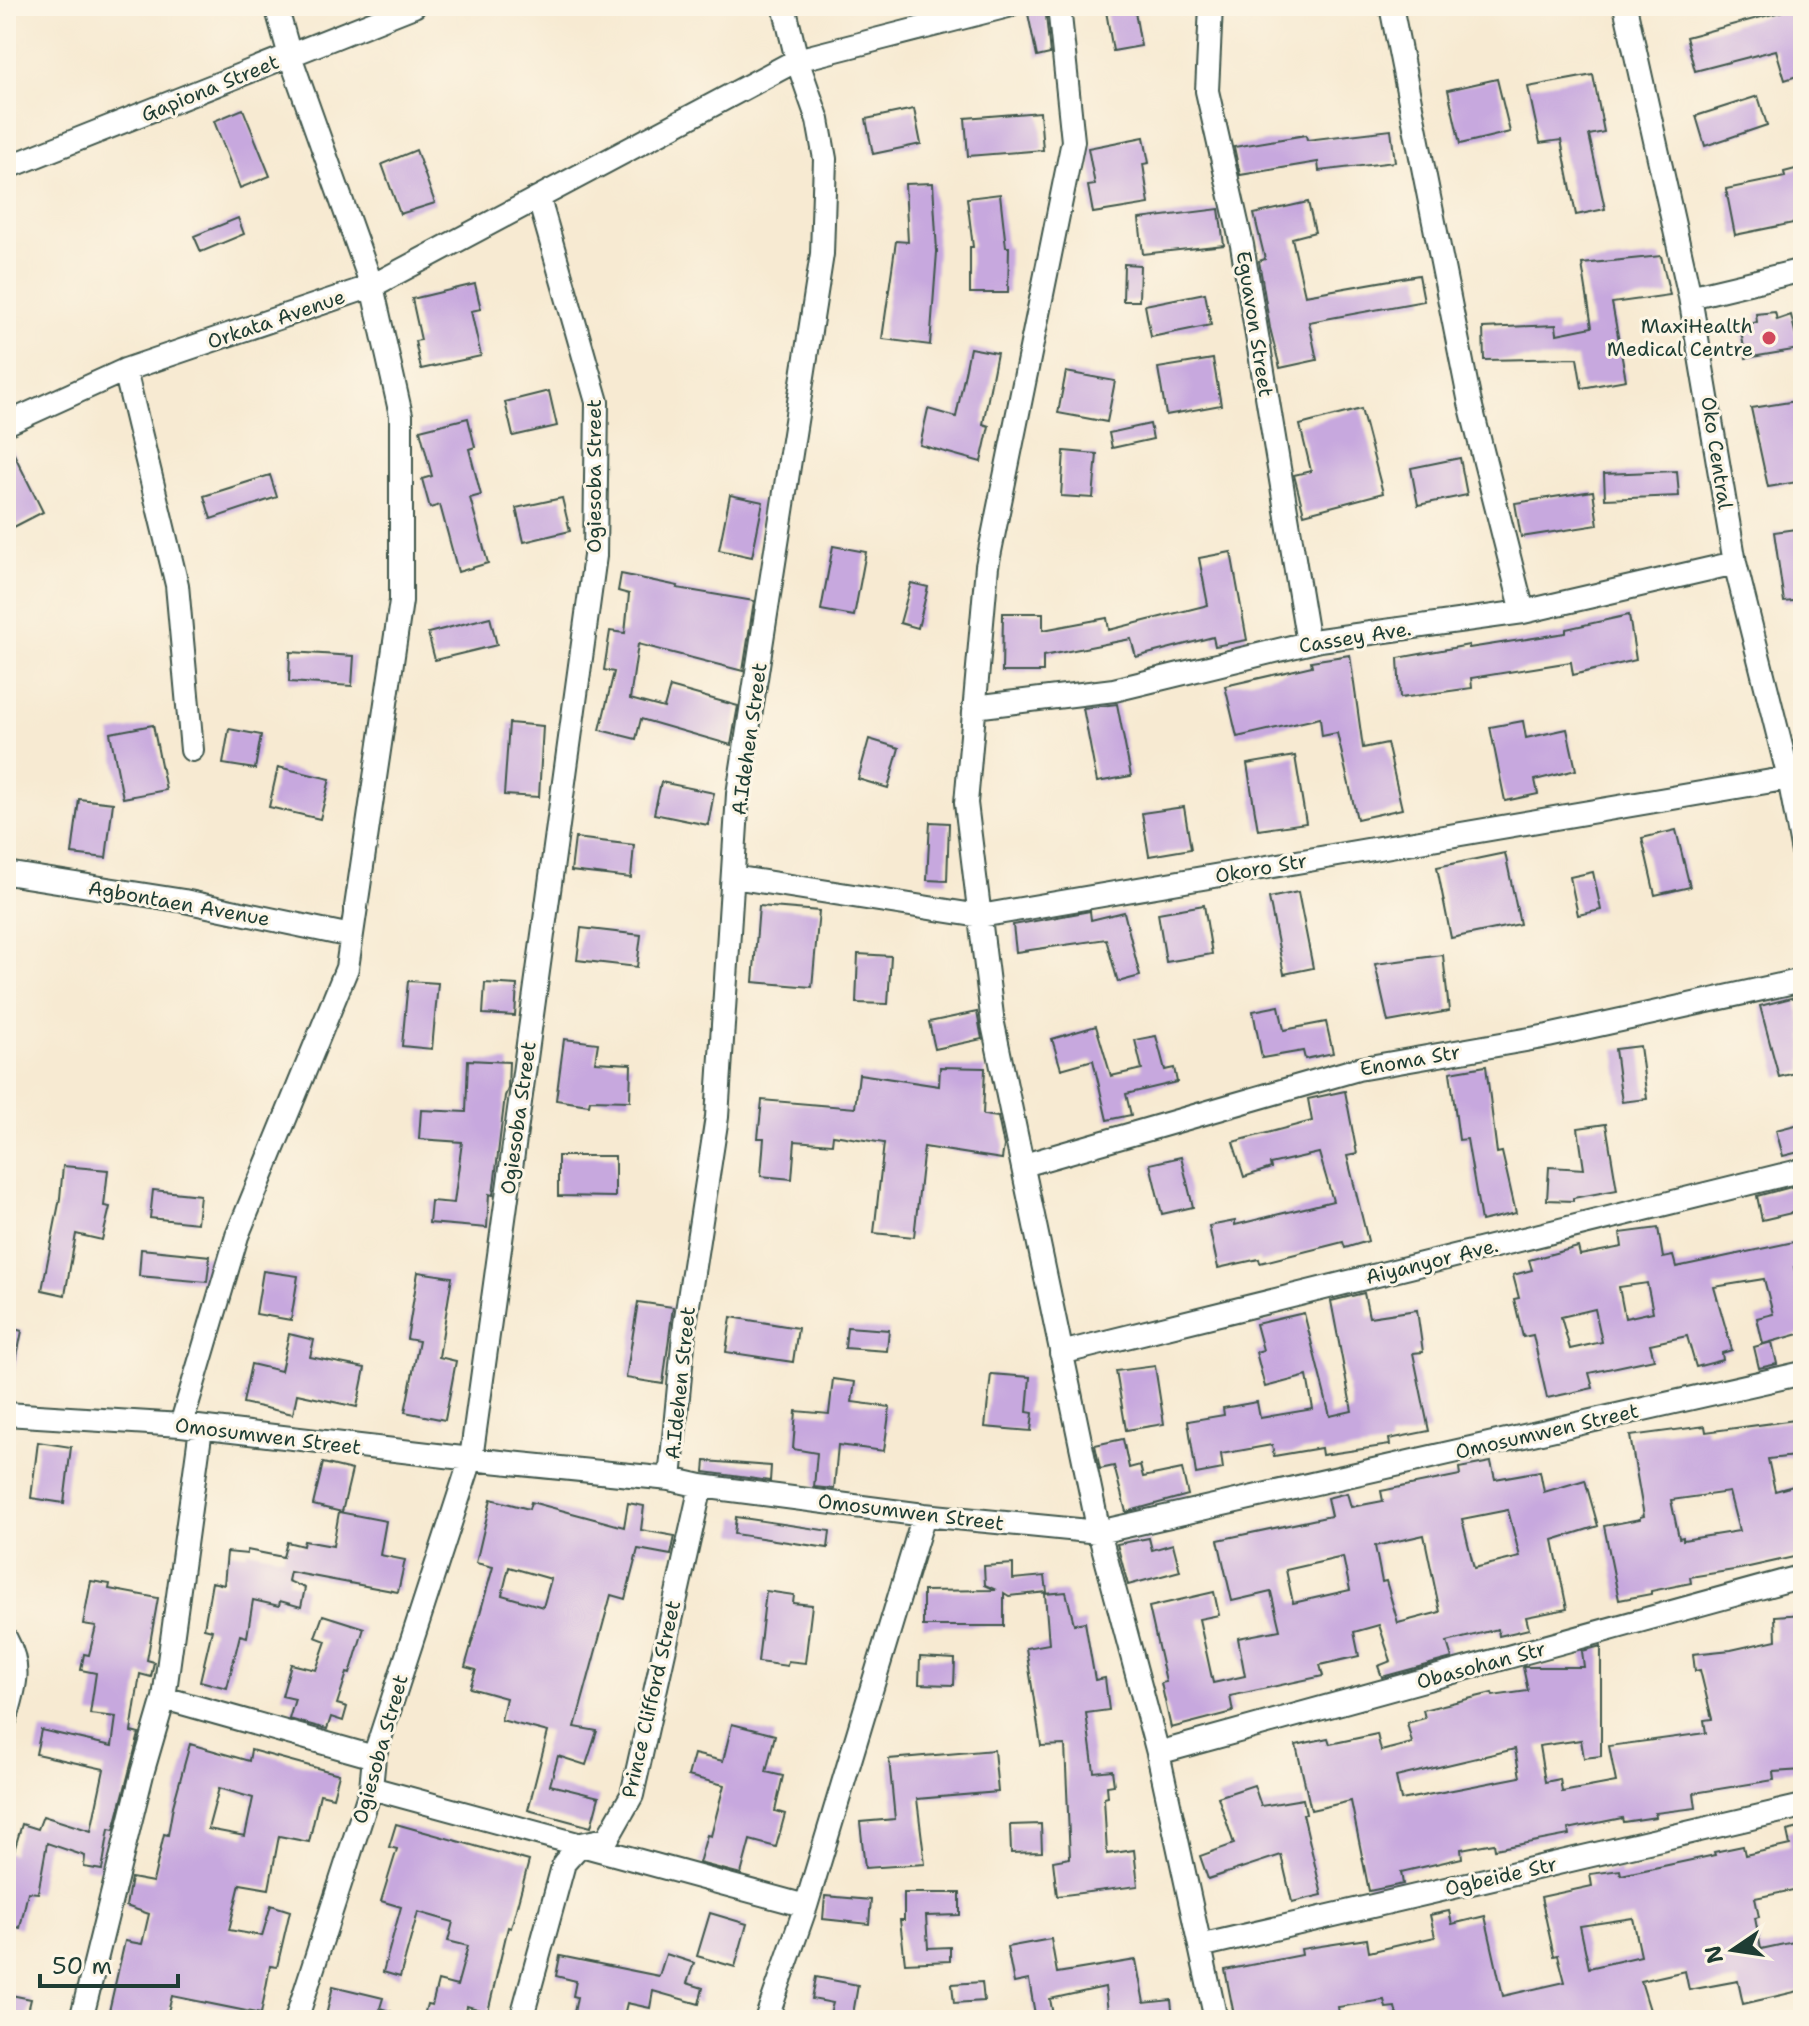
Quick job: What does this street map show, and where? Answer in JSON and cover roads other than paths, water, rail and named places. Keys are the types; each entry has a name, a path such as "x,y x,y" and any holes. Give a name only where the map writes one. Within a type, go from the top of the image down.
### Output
{"street":[{"path":"81,2020 139,1785 164,1698 191,1426 237,1236 347,968 401,601 401,415 372,286 290,56 276,6"},
{"name":"Gapiona Street","path":"6,168 414,6"},
{"name":"A.Idehen Street","path":"670,1479 685,1324 717,1117 738,794 822,254 825,159 818,120 797,60 784,6"},
{"name":"Orkata Avenue","path":"6,424 125,370 372,286 797,60 1008,6"},
{"path":"1059,6 1073,141 987,566 966,803 993,1024 1099,1532 1158,1753 1216,2020"},
{"name":"Eguavon Street","path":"1211,6 1207,91 1242,245 1308,643"},
{"path":"1391,6 1470,403 1523,612"},
{"name":"Oko Central","path":"1625,6 1690,297 1735,563 1789,778 1803,852"},
{"name":"Ogiesoba Street","path":"296,2020 371,1788 374,1757 471,1459 595,556 597,402 539,199"},
{"path":"1690,297 1803,270"},
{"path":"125,370 177,585 192,750"},
{"name":"Cassey Ave.","path":"974,707 1114,690 1308,643 1523,612 1735,563"},
{"name":"Okoro Str","path":"733,877 980,916 1789,778"},
{"name":"Agbontaen Avenue","path":"6,873 184,901 351,936"},
{"name":"Enoma Str","path":"1024,1165 1358,1069 1548,1036 1803,980"},
{"name":"Aiyanyor Ave.","path":"1061,1353 1803,1170"},
{"name":"Omosumwen Street","path":"6,1414 191,1426 670,1479 701,1486 924,1515 1099,1532 1803,1373"},
{"name":"Prince Clifford Street","path":"581,1844 607,1839 632,1795 701,1486"},
{"path":"766,2020 806,1906 924,1515"},
{"name":"Obasohan Str","path":"1158,1753 1803,1576"},
{"path":"6,1639 15,1657 16,1682 6,1718"},
{"path":"164,1698 374,1757"},
{"path":"371,1788 806,1906"},
{"name":"Ogbeide Str","path":"1200,1946 1803,1806"},
{"path":"521,2020 564,1863 581,1844"}],"place":[{"name":"MaxiHealth Medical Centre","path":"1769,338"}]}
